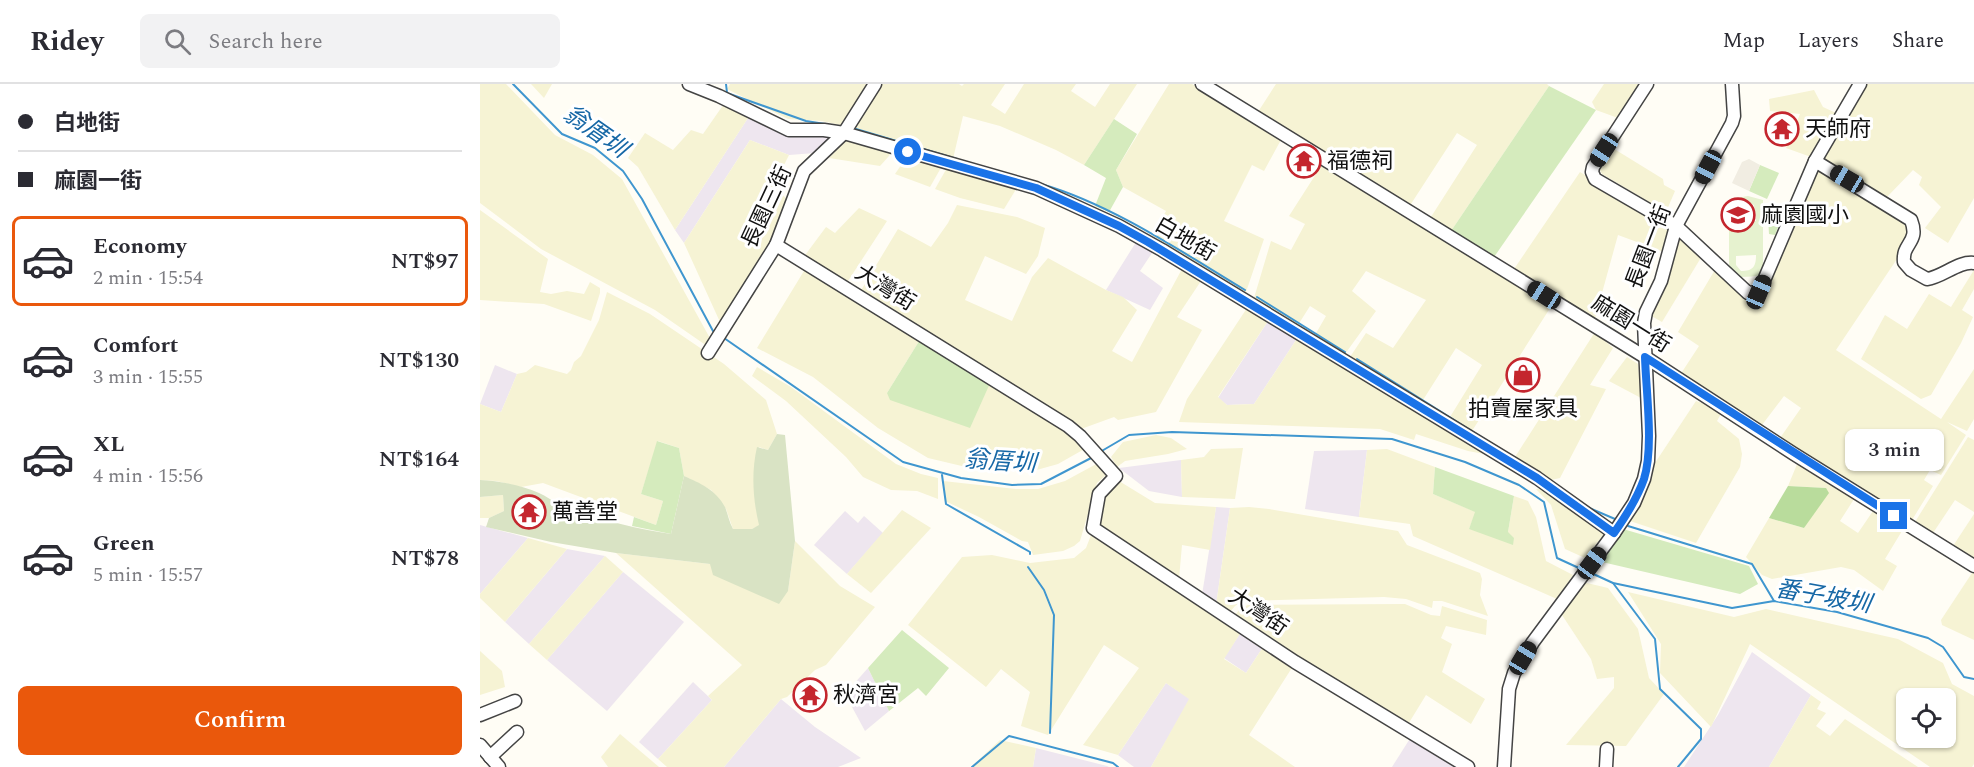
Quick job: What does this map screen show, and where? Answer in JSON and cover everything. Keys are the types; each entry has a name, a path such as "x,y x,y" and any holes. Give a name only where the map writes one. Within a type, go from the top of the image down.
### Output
{"street":[{"name":"白地街","path":"689,84 789,129 844,133 1036,188 1119,226 1172,255 1537,478 1614,533"},
{"name":"長園三街","path":"708,353 776,245 804,171 844,133 875,84"},
{"name":"麻園一街","path":"1202,84 1645,357 1794,454 1974,566"},
{"path":"1647,84 1593,167 1592,172 1595,179 1676,226 1748,293 1759,292 1815,161 1860,84"},
{"name":"長園一街","path":"1504,767 1509,689 1514,674 1533,642 1634,503 1644,479 1648,461 1644,323 1646,312 1661,281 1676,226 1732,123 1734,116 1732,84"},
{"path":"1815,161 1911,220 1914,237 1903,254 1904,262 1911,270 1927,279 1938,278 1961,265 1974,263"},
{"name":"大灣街","path":"776,245 1068,426 1116,476 1099,494 1093,528 1296,662 1468,767"},
{"path":"480,715 515,701"},
{"path":"490,757 517,732"},
{"path":"480,746 499,767"},
{"path":"1606,767 1607,749"}],"shaded area":[{"path":"480,84 506,84 555,135 593,155 622,179 711,340 707,346 655,310 541,249 480,203"},
{"path":"531,84 552,84 544,98"},
{"path":"730,84 871,84 845,126 822,121 788,119 727,89"},
{"path":"879,84 959,84 962,86 964,84 1005,84 991,105 1005,114 1024,84 1076,84 1071,91 1095,107 1110,84 1137,84 1084,165 1056,150 1000,126 963,116 953,159 855,132 853,127"},
{"path":"1169,84 1192,84 1282,138 1264,171 1252,165 1224,221 1264,239 1246,292 1152,236 1166,211 1123,187 1116,170"},
{"path":"1276,84 1547,84 1549,86 1449,234 1429,220 1477,145 1457,133 1409,207 1256,115"},
{"path":"1604,84 1641,84 1618,118 1596,110 1592,102"},
{"path":"1862,84 1974,84 1974,198 1948,243 1925,228 1941,207 1919,185 1922,177 1913,170 1886,198 1818,157"},
{"path":"1814,90 1823,107 1836,113 1811,157 1786,148 1800,114 1770,111 1769,99"},
{"path":"726,101 746,112 748,118 675,230 638,167 628,158 645,133 673,150 691,130 703,134"},
{"path":"748,118 792,135 835,136 815,153 789,155 750,140 684,243 675,230"},
{"path":"848,138 892,150 880,166 829,158"},
{"path":"750,140 789,155 773,187 786,198 772,239 728,321 720,322 684,243"},
{"path":"1611,147 1663,179 1664,185 1675,191 1666,212 1602,174 1598,167"},
{"path":"908,155 942,166 930,187 895,174"},
{"path":"1749,159 1760,165 1749,191 1732,183 1742,162"},
{"path":"1815,162 1909,221 1911,228 1901,253 1836,350 1941,419 1974,369 1974,419 1967,431 1947,422 1966,435 1941,475 1930,470 1924,480 1933,486 1912,520 1780,438 1801,408 1784,396 1762,425 1680,375 1699,346 1678,332 1719,263 1745,285 1759,285"},
{"path":"1323,163 1552,305 1472,431 1450,417 1482,365 1456,348 1423,400 1350,357 1366,333 1393,348 1426,300 1366,271 1352,291 1376,311 1345,354 1315,335 1326,316 1310,306 1298,325 1254,298 1271,241 1291,250 1305,224 1289,216"},
{"path":"948,166 1018,186 1004,209 960,198 935,189"},
{"path":"1580,172 1670,226 1664,252 1618,235 1594,322 1512,272"},
{"path":"957,205 1017,217 1045,228 1038,256 1026,274 985,256 965,300 1012,321 1032,277 1048,258 1123,297 1137,310 1112,351 1132,362 1183,267 1203,278 1177,317 1202,330 1156,412 1118,420 1114,417 1081,429 860,292 898,229 931,247 948,223"},
{"path":"859,208 887,221 848,281 844,283 803,258 826,227 835,233"},
{"path":"480,210 548,259 540,292 551,294 567,291 584,294 590,282 600,288 591,321 544,304 480,300"},
{"path":"1677,235 1705,251 1662,322 1648,314"},
{"path":"1138,239 1154,250 1140,271 1163,288 1150,310 1106,290"},
{"path":"807,266 921,338 887,393 991,381 1066,429 1088,447 1058,464 1033,471 966,467 928,458 878,428 813,377 757,348"},
{"path":"1974,270 1974,289 1962,310 1973,317 1931,395 1921,399 1861,359 1885,315 1907,329 1929,294 1951,307"},
{"path":"607,292 650,314 724,364 766,400 777,434 768,450 759,447 759,526 752,529 733,529 726,509 711,490 684,476 679,448 658,441 641,494 663,501 656,525 543,483 521,487 480,480 480,404 501,412 517,374 526,372 535,365 567,374 574,362 581,356 599,320"},
{"path":"1249,305 1270,318 1218,397 1227,405 1254,404 1298,337 1501,457 1468,451 1416,434 1414,440 1380,429 1179,422 1187,399"},
{"path":"1270,318 1298,337 1254,404 1227,405 1218,398"},
{"path":"1595,332 1613,348 1590,385 1606,389 1560,478 1551,480 1515,457"},
{"path":"1627,357 1638,364 1641,398 1609,381"},
{"path":"495,365 517,374 501,412 480,404"},
{"path":"757,367 791,387 896,464 938,478 938,499 917,491 891,490 863,477 846,457 786,401 752,376"},
{"path":"1696,401 1723,410 1717,421 1739,439 1742,454 1740,467 1696,543 1627,520 1651,469"},
{"path":"1156,435 1171,438 1187,449 1125,461 1117,467 1111,457 1123,442"},
{"path":"1968,437 1974,440 1974,512 1955,500 1933,533 1915,522"},
{"path":"1243,448 1235,499 1182,497 1181,460 1204,457 1211,449"},
{"path":"1387,449 1435,467 1433,494 1476,512 1469,529 1508,532 1514,496 1528,501 1536,517 1546,561 1573,575 1557,599 1413,536 1410,524 1359,517 1367,450"},
{"path":"1367,450 1359,517 1305,509 1314,451"},
{"path":"1800,457 1856,496 1840,521 1858,533 1875,508 1905,526 1885,559 1897,566 1883,591 1854,570 1841,567 1772,579 1762,575 1746,557 1769,518 1804,528 1826,488 1788,486"},
{"path":"1181,460 1182,497 1149,491 1119,468"},
{"path":"1100,462 1106,475 1097,483 1080,541 1063,551 1033,555 1028,542 945,501 943,481 1016,489 1038,489 1065,481"},
{"path":"1119,481 1155,503 1216,507 1210,550 1182,545 1179,579 1097,525 1104,489"},
{"path":"1544,488 1604,534 1585,558 1565,549 1551,505 1536,489"},
{"path":"503,495 504,511 489,518 480,518 480,497"},
{"path":"1216,507 1230,508 1216,605 1202,595"},
{"path":"1249,507 1398,531 1407,545 1480,573 1482,579 1480,595 1488,616 1442,601 1433,601 1432,608 1406,599 1384,597 1242,601 1229,613 1216,605 1230,508"},
{"path":"902,510 931,528 871,593 847,574"},
{"path":"845,511 858,523 864,516 883,533 847,574 814,545"},
{"path":"1974,514 1974,560 1953,546"},
{"path":"480,525 528,538 480,594"},
{"path":"1093,530 1243,629 1224,659 1246,673 1265,644 1295,663 1249,735 1295,767 1151,767 1189,699 1166,683 1118,755 1083,745 1139,668 1104,645 1048,735 1021,726 1030,692 1001,669 986,687 908,625 962,557 992,555 1030,563 1074,558 1086,548"},
{"path":"528,538 567,549 505,622 480,598 480,594"},
{"path":"795,541 840,586 875,607 826,665 815,670 787,697 781,699 724,767 667,767 658,759 712,700 708,696 742,665 616,553 710,564 788,591"},
{"path":"567,549 605,556 529,644 505,622"},
{"path":"605,556 623,572 547,660 529,644"},
{"path":"1974,570 1974,640 1942,625 1941,620"},
{"path":"623,572 684,622 607,711 547,660"},
{"path":"1587,583 1608,588 1638,629 1649,678 1664,694 1626,746 1566,745 1614,688 1614,677 1597,679 1591,659 1562,615 1581,585"},
{"path":"1628,592 1734,617 1766,609 1898,639 1943,663 1952,684 1974,696 1974,764 1972,767 1930,767 1902,748 1956,748 1956,688 1896,688 1896,744 1750,644 1711,727 1660,673 1661,644"},
{"path":"1405,604 1431,615 1440,616 1442,606 1487,620 1486,635 1446,626 1441,638 1452,644 1442,672 1485,699 1471,724 1426,695 1407,726 1234,616 1241,608 1248,605"},
{"path":"1243,629 1265,644 1246,673 1224,658"},
{"path":"480,651 502,671 505,687 480,695"},
{"path":"1752,652 1811,695 1769,767 1684,767 1718,715"},
{"path":"868,668 889,711 865,731 845,694"},
{"path":"693,682 712,700 658,759 639,742"},
{"path":"1166,683 1190,699 1151,767 1134,767 1118,755"},
{"path":"1811,695 1821,702 1817,709 1826,713 1816,726 1830,736 1845,719 1918,767 1769,767"},
{"path":"781,699 815,727 861,758 838,767 724,767"},
{"path":"620,734 659,767 608,767 601,757"},
{"path":"1411,737 1458,767 1392,767"},
{"path":"1000,740 1036,748 1033,767 971,767"},
{"path":"1036,748 1107,766 1109,767 1033,767"}],"green space":[{"path":"1549,86 1596,110 1492,260 1449,234"},
{"path":"1114,119 1137,134 1116,170 1123,187 1109,212 1095,206 1106,178 1084,165"},
{"path":"1760,165 1779,173 1767,199 1749,191"},
{"path":"1748,196 1763,200 1763,275 1741,277 1729,266 1729,210 1739,198","holes":["1744,202 1754,205 1756,221 1736,221 1736,212","1756,255 1751,269 1741,271 1736,265 1736,256"]},
{"path":"1773,209 1783,214 1775,235 1769,234 1768,217"},
{"path":"921,338 991,381 970,428 890,400 887,393"},
{"path":"777,434 785,435 795,541 788,591 779,604 713,575 710,564 616,553 551,542 486,527 489,518 504,511 503,495 480,497 480,480 518,486 585,514 671,534 684,476 702,484 717,496 725,507 733,529 752,529 759,525 754,486 757,447 768,450"},
{"path":"657,441 679,448 684,476 671,534 632,526 634,517 656,525 663,501 641,494"},
{"path":"1435,467 1514,496 1508,532 1514,538 1513,545 1469,529 1475,512 1433,494"},
{"path":"1788,486 1826,488 1829,493 1804,528 1769,518"},
{"path":"1623,529 1749,566 1758,584 1740,594 1602,562"},
{"path":"902,630 949,668 926,696 918,688 889,711 868,668"}],"waterway":[{"name":"翁厝圳","path":"513,84 562,134 595,148 623,171 642,199 713,331 717,333"},
{"path":"726,84 727,93 806,121 825,124"},
{"path":"856,129 957,159"},
{"path":"1041,184 1120,216 1245,290"},
{"path":"1257,297 1345,352"},
{"name":"翁厝圳","path":"724,338 903,462 961,478 1012,485 1041,484 1093,457"},
{"path":"1357,359 1518,460"},
{"name":"翁厝圳","path":"1100,452 1129,435 1172,432 1392,439 1465,462 1519,485 1544,502 1557,558 1581,569"},
{"path":"942,475 946,504 1030,554"},
{"path":"1587,507 1615,519"},
{"path":"1628,526 1752,564 1774,601"},
{"path":"1028,567 1044,590 1054,615 1050,733"},
{"name":"番子坡圳","path":"1589,572 1613,583 1732,608 1774,601 1837,612 1928,638 1943,647 1964,677 1974,679"},
{"path":"1613,583 1655,639 1660,689 1701,729 1701,739 1678,767"},
{"path":"972,767 1009,736 1113,763 1118,767"}],"place":[{"name":"天師府","path":"1782,129"},
{"name":"福德祠","path":"1304,161"},
{"name":"麻園國小","path":"1738,215"},
{"name":"拍賣屋家具","path":"1523,375"},
{"name":"萬善堂","path":"529,512"},
{"name":"秋濟宮","path":"810,695"}],"route":[{"path":"908,152 1036,188 1119,226 1231,291 1537,478 1614,533 1634,503 1644,479 1648,461 1645,357 1894,516"}]}
